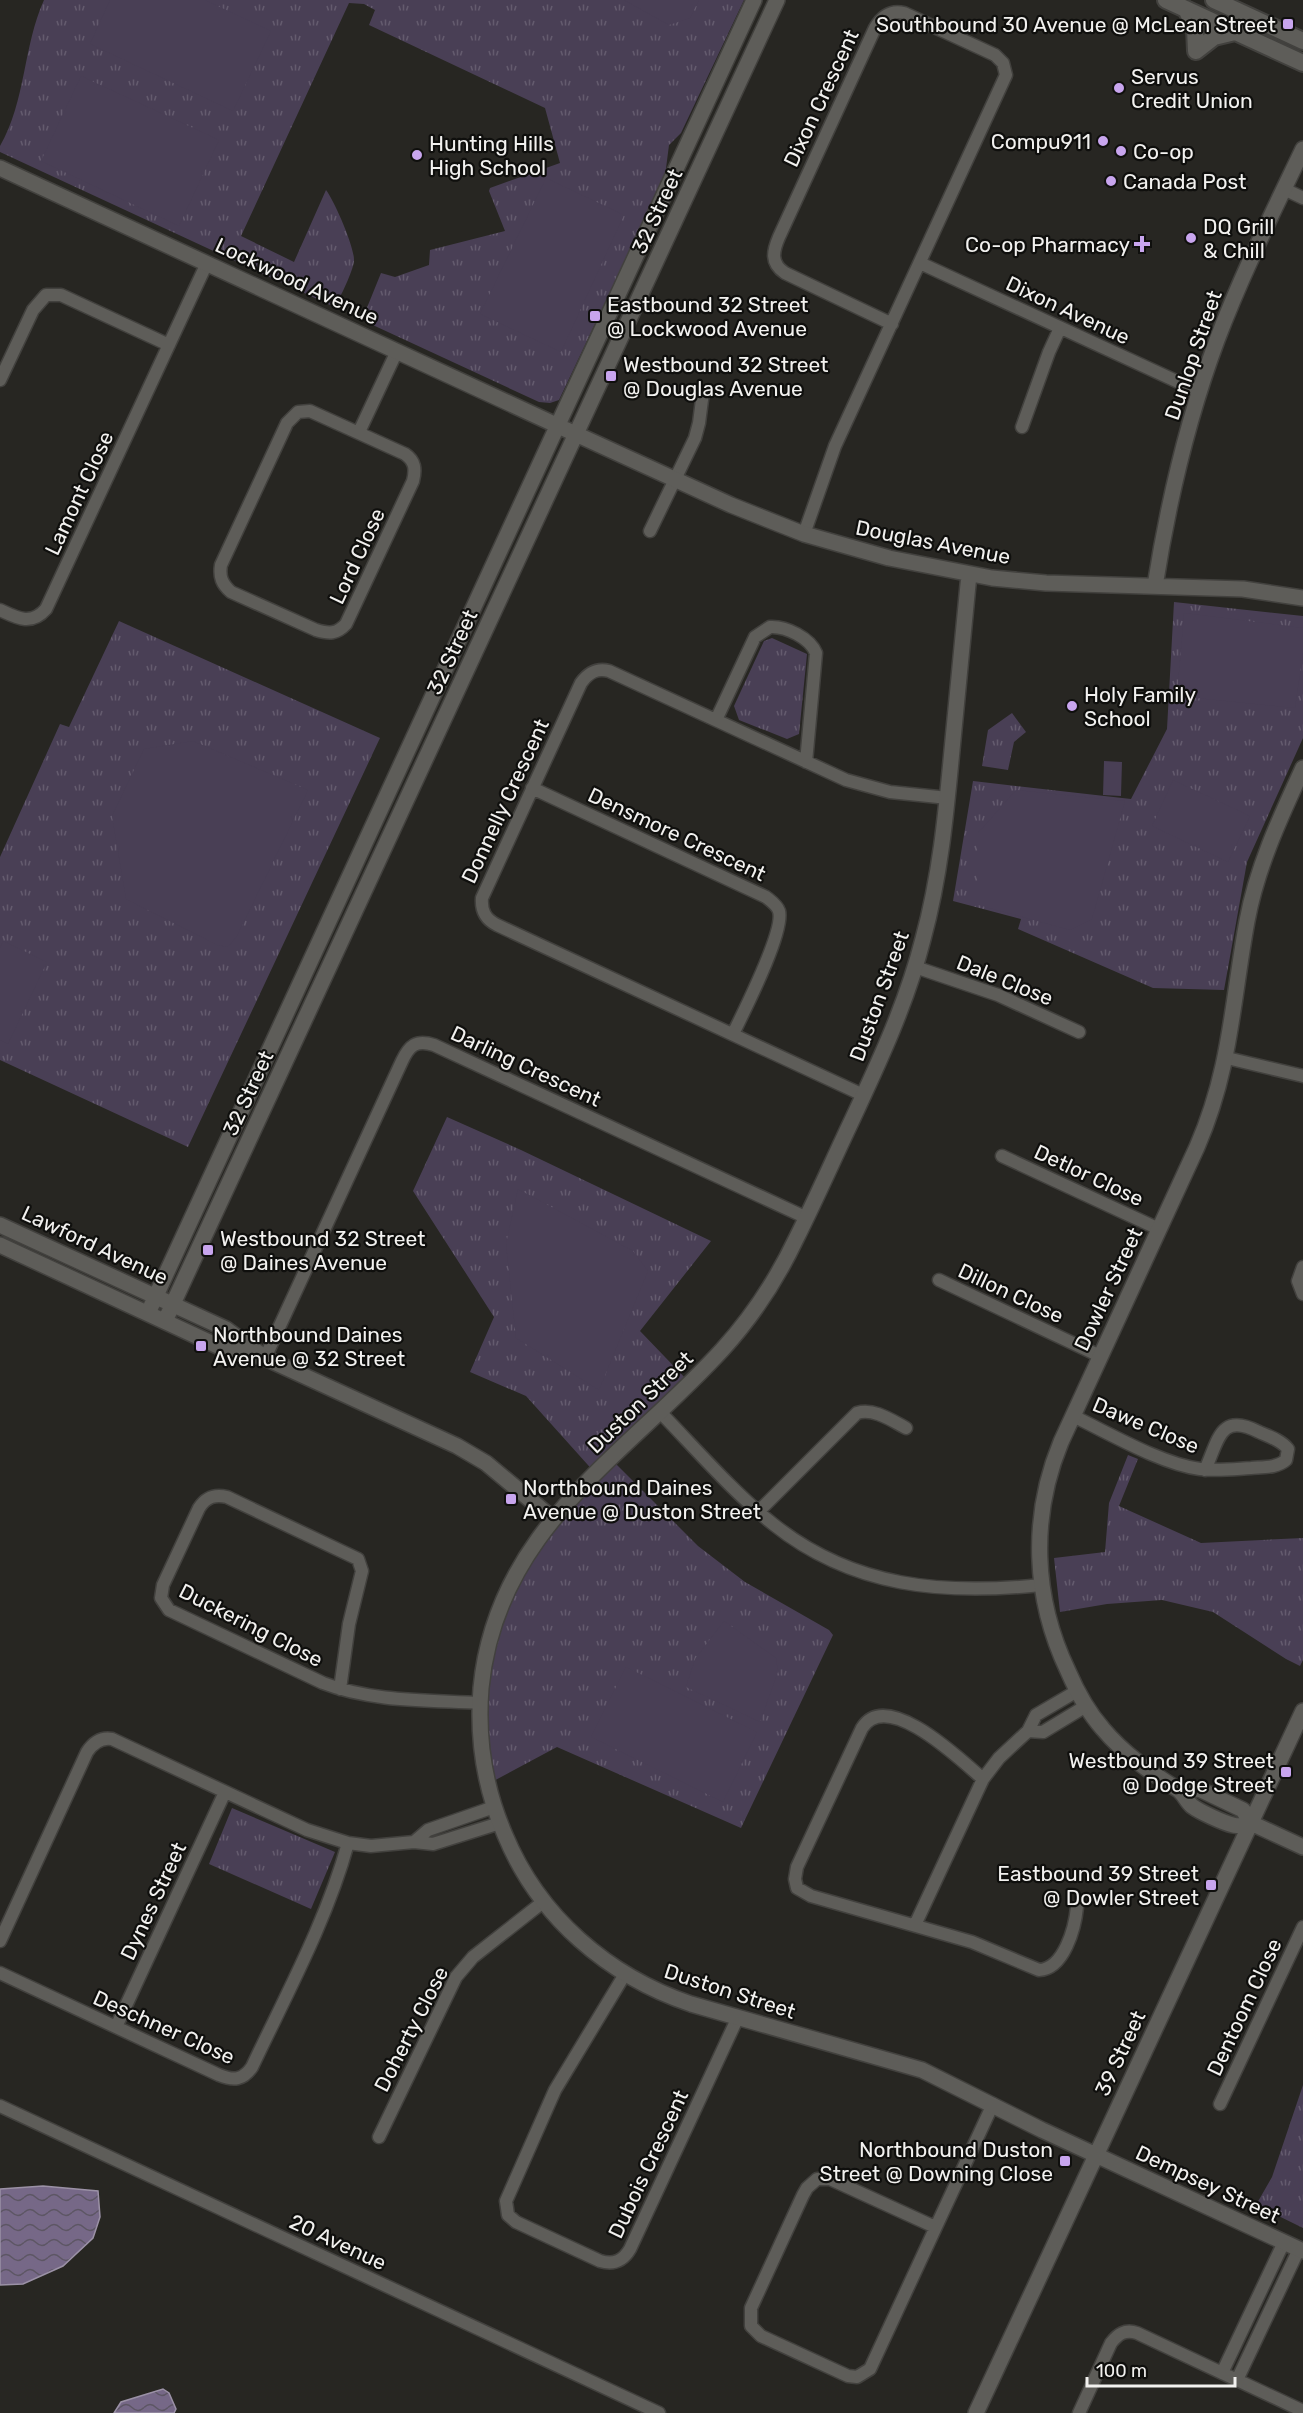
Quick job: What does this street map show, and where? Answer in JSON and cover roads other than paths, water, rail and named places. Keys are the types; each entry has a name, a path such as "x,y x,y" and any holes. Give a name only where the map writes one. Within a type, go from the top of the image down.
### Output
{"main road":[{"path":"1166,0 1303,63"},
{"path":"1214,0 1303,41"},
{"path":"1186,9 1195,28 1196,51 1214,38 1235,32"}],"street":[{"name":"32 Street","path":"147,1313 754,0"},
{"name":"32 Street","path":"165,1321 777,0"},
{"name":"Dixon Crescent","path":"804,534 832,454 892,324 920,263 1004,81 1006,68 994,55 904,13 895,12 882,19 875,28 773,254 777,266 785,273 892,324"},
{"name":"Dunlop Street","path":"1155,586 1182,456 1200,392 1233,301 1303,149"},
{"name":"Lockwood Avenue","path":"0,168 576,434"},
{"path":"1284,189 1303,198"},
{"name":"Lamont Close","path":"0,610 23,620 30,620 42,614 46,609 207,263"},
{"name":"Dixon Avenue","path":"920,263 1200,392"},
{"path":"0,380 33,310 46,294 61,295 169,345"},
{"path":"1022,427 1048,352 1060,328"},
{"path":"359,432 397,351"},
{"path":"650,531 676,480 697,431 703,392"},
{"name":"Lord Close","path":"298,411 310,411 359,432 411,458 415,474 346,624 336,632 323,632 231,592 221,579 221,566 292,416 298,411"},
{"name":"Douglas Avenue","path":"576,434 758,516 804,534 880,556 969,575 1046,583 1243,590 1303,598"},
{"name":"Duston Street","path":"969,575 948,798 936,882 915,967 895,1024 807,1218 786,1260 757,1306 723,1349 552,1518 516,1571 495,1618 485,1659 480,1703 481,1744 494,1807 519,1865 543,1902 585,1946 624,1974 665,1995 922,2070 1096,2155"},
{"path":"716,720 755,637 770,627 782,628 811,643 816,653 806,762"},
{"name":"Donnelly Crescent","path":"863,1095 497,925 485,917 481,904 483,893 581,682 596,670 609,671 846,780 874,789 948,798"},
{"name":"Dowler Street","path":"1303,768 1272,837 1256,884 1247,921 1227,1058 1215,1101 1204,1132 1052,1464 1043,1503 1039,1542 1041,1585 1054,1639 1077,1691 1105,1732 1157,1777 1180,1790 1199,1789 1243,1810 1251,1823 1303,1847"},
{"name":"Densmore Crescent","path":"532,788 748,888 766,897 776,906 779,918 777,931 733,1035"},
{"name":"Dale Close","path":"915,967 998,995 1079,1032"},
{"name":"Darling Crescent","path":"265,1358 406,1052 415,1044 424,1042 434,1045 807,1218"},
{"path":"1227,1058 1303,1076"},
{"name":"Detlor Close","path":"1002,1156 1159,1229"},
{"name":"Lawford Avenue","path":"0,1225 232,1332 265,1358"},
{"name":"Lawford Avenue","path":"0,1245 222,1348 265,1358"},
{"path":"1303,1267 1298,1281 1303,1294"},
{"name":"Dillon Close","path":"939,1280 1100,1356"},
{"path":"265,1358 471,1453 501,1474 552,1518"},
{"path":"758,1512 856,1413 863,1411 876,1413 906,1428"},
{"path":"660,1412 758,1512 780,1530 817,1553 861,1572 892,1581 958,1590 1041,1585"},
{"name":"Dawe Close","path":"1073,1416 1178,1464 1205,1470 1276,1465 1286,1460 1288,1449 1282,1443 1247,1426 1235,1424 1224,1430 1205,1470"},
{"name":"Duckering Close","path":"340,1689 349,1624 362,1571 360,1562 354,1556 227,1497 217,1495 207,1499 200,1508 163,1585 161,1598 165,1606 174,1613 340,1689 359,1694 480,1703"},
{"path":"915,1925 983,1779 999,1758 1028,1731 1036,1715 1077,1691"},
{"path":"1028,1731 1043,1732 1086,1706"},
{"name":"39 Street","path":"976,2413 1303,1711"},
{"path":"983,1779 932,1737 895,1718 884,1715 870,1718 859,1735 797,1867 795,1883 800,1891 811,1896 972,1942 1034,1969 1044,1970 1054,1965 1061,1955 1075,1924 1077,1907"},
{"path":"0,1941 87,1752 97,1741 112,1739 307,1830 348,1843 379,1846 414,1842 432,1844 500,1822"},
{"name":"Dynes Street","path":"116,2027 225,1792"},
{"path":"414,1842 428,1830 494,1807"},
{"name":"Deschner Close","path":"0,1973 226,2078 237,2079 245,2076 252,2067 331,1896 348,1843"},
{"name":"Doherty Close","path":"379,2137 456,1977 473,1957 543,1902"},
{"name":"Dentoom Close","path":"1220,2104 1303,1927"},
{"name":"Dubois Crescent","path":"624,1974 555,2090 506,2201 508,2215 516,2222 600,2261 610,2263 622,2260 630,2249 738,2017"},
{"path":"935,2227 830,2179 817,2179 807,2188 751,2308 751,2326 761,2336 843,2374 852,2377 861,2376 870,2369 993,2104"},
{"name":"20 Avenue","path":"0,2106 659,2413"},
{"name":"Dempsey Street","path":"1096,2155 1301,2250"},
{"path":"1222,2373 1284,2242"},
{"path":"1237,2380 1301,2250"},
{"path":"1079,2413 1111,2343 1127,2331 1137,2332 1237,2380 1288,2409 1303,2411"}],"water":[{"path":"43,2186 98,2191 100,2217 93,2238 63,2266 23,2284 0,2285 0,2189"},
{"path":"163,2389 169,2393 176,2409 174,2413 114,2413 121,2402"}],"place":[{"name":"Southbound 30 Avenue @ McLean Street","path":"1288,24"},
{"name":"Servus Credit Union","path":"1119,88"},
{"name":"Compu911","path":"1103,141"},
{"name":"Co-op","path":"1121,151"},
{"name":"Hunting Hills High School","path":"417,155"},
{"name":"Canada Post","path":"1111,181"},
{"name":"DQ Grill & Chill","path":"1191,238"},
{"name":"Co-op Pharmacy","path":"1142,244"},
{"name":"Eastbound 32 Street @ Lockwood Avenue","path":"595,316"},
{"name":"Westbound 32 Street @ Douglas Avenue","path":"611,376"},
{"name":"Holy Family School","path":"1072,706"},
{"name":"Westbound 32 Street @ Daines Avenue","path":"208,1250"},
{"name":"Northbound Daines Avenue @ 32 Street","path":"201,1346"},
{"name":"Northbound Daines Avenue @ Duston Street","path":"511,1499"},
{"name":"Westbound 39 Street @ Dodge Street","path":"1286,1772"},
{"name":"Eastbound 39 Street @ Dowler Street","path":"1211,1885"},
{"name":"Northbound Duston Street @ Downing Close","path":"1065,2161"}]}
